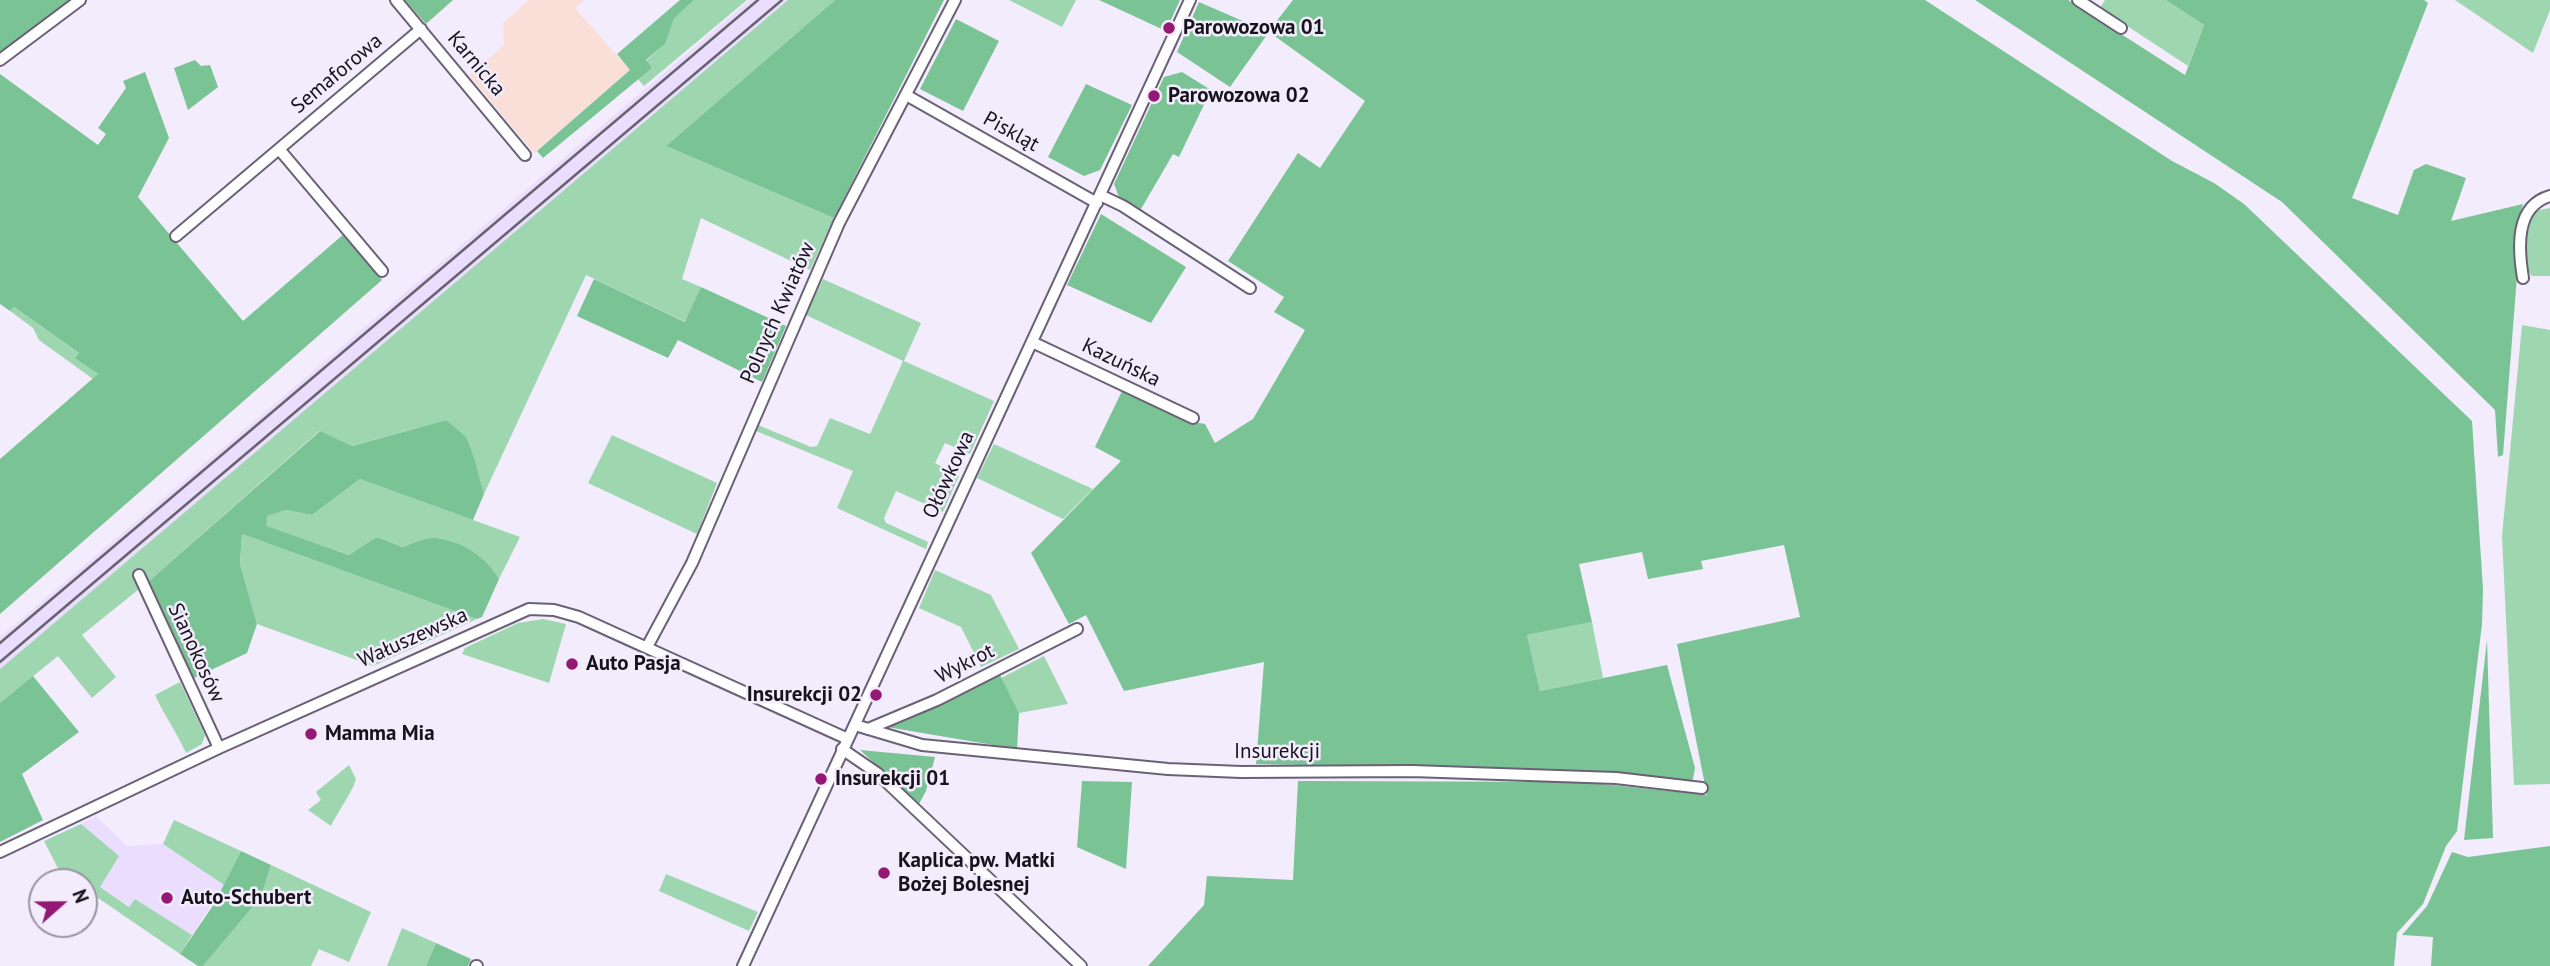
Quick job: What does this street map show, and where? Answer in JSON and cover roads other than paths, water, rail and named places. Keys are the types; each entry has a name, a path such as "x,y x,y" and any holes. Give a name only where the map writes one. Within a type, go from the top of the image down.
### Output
{"street":[{"path":"0,60 80,0"},
{"name":"Karnicka","path":"396,0 525,155"},
{"name":"Polnych Kwiatów","path":"647,647 692,563 839,223 955,0"},
{"name":"Ołówkowa","path":"743,966 1189,0"},
{"path":"2078,0 2121,28"},
{"name":"Semaforowa","path":"176,236 421,29"},
{"name":"Piskląt","path":"906,95 1098,199 1123,206 1250,288"},
{"path":"279,149 383,271"},
{"path":"2523,278 2521,238 2525,214 2531,205 2550,196"},
{"name":"Kazuńska","path":"1032,342 1193,418"},
{"name":"Sianokosów","path":"139,575 219,748"},
{"name":"Wałuszewska","path":"0,852 219,748 529,609 554,610 579,617 848,738"},
{"name":"Wykrot","path":"869,729 925,706 1077,629"},
{"name":"Insurekcji","path":"855,725 922,745 1168,769 1241,772 1412,771 1603,777 1702,788"},
{"path":"842,749 877,773 1081,966"}],"railway":[{"path":"0,643 758,0"},
{"path":"0,662 782,0"}],"place":[{"name":"Parowozowa 01","path":"1169,28"},
{"name":"Parowozowa 02","path":"1154,96"},
{"name":"Auto Pasja","path":"572,664"},
{"name":"Insurekcji 02","path":"876,695"},
{"name":"Mamma Mia","path":"311,734"},
{"name":"Insurekcji 01","path":"821,779"},
{"name":"Kaplica pw. Matki Bożej Bolesnej","path":"884,873"},
{"name":"Auto-Schubert","path":"167,898"}]}
